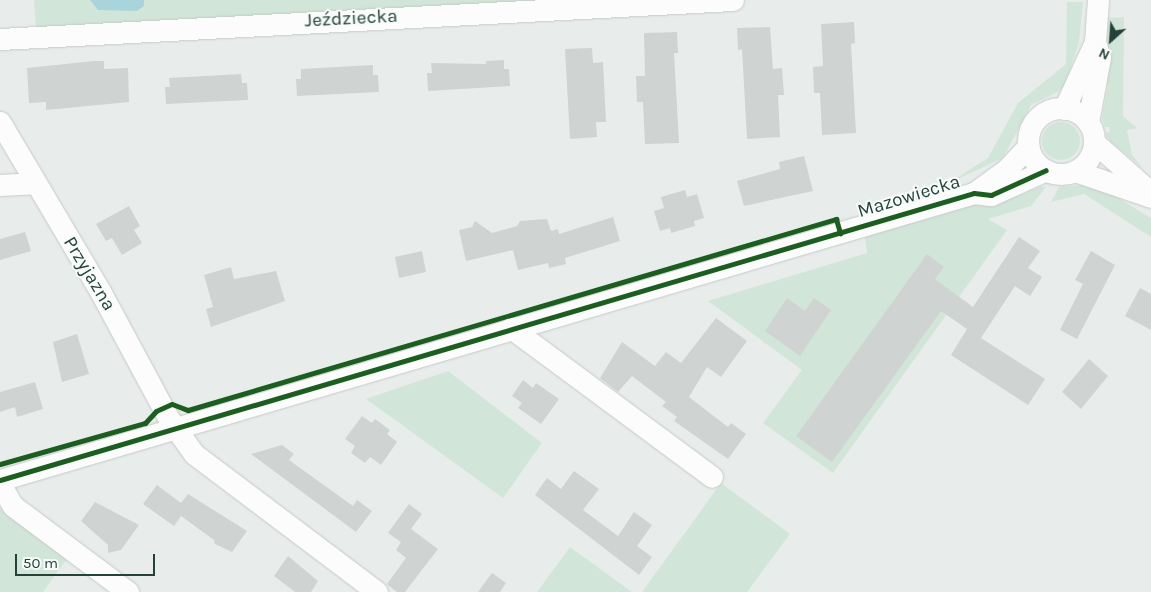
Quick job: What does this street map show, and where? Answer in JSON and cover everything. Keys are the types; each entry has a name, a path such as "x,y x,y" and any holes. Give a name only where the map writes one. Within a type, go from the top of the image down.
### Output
{"street":[{"name":"Jeździecka","path":"0,39 732,0"},
{"path":"1098,0 1095,42 1064,109 1091,132 1151,192"},
{"path":"1075,171 1089,158 1100,57 1095,42"},
{"name":"Mazowiecka","path":"0,481 511,328 974,193 1006,170 1028,146 1028,134 1040,116 1064,109"},
{"name":"Przyjazna","path":"0,122 33,183 100,291 174,428 200,460 377,592"},
{"path":"1028,146 1032,156 1046,170"},
{"name":"Mazowiecka","path":"974,193 991,195 1046,170 1062,174 1075,171 1151,197"},
{"path":"0,185 33,183"},
{"path":"511,328 712,477"},
{"path":"0,481 13,506 128,592"}],"green space":[{"path":"34,0 568,0 36,29"},
{"path":"1067,2 1083,2 1079,42 1065,85 1058,92 1031,105 1003,158 947,184 988,158 1018,103 1066,64"},
{"path":"1124,17 1123,116 1137,128 1127,130 1132,155 1143,168 1111,142 1105,133 1110,132 1109,127 1105,127 1102,118 1108,85 1103,83 1105,18"},
{"path":"1061,122 1074,128 1080,141 1074,154 1061,160 1048,154 1042,141 1048,128"},
{"path":"1085,185 1113,195 1151,218 1151,237 1084,194 1051,202 1059,187"},
{"path":"1040,187 1046,187 1031,206 988,219 1007,230 833,473 763,423 802,370 708,301 867,253 865,238 870,233 1012,193 1014,198"},
{"path":"448,371 542,443 503,498 366,399"},
{"path":"721,483 790,534 747,592 642,592"},
{"path":"0,508 68,557 43,592 0,592"},
{"path":"570,547 632,592 537,592"}],"water":[{"path":"90,0 144,0 144,6 137,11 98,10"}],"building":[{"path":"854,22 855,43 851,44 856,133 822,135 820,93 814,93 813,67 823,66 821,24"},
{"path":"770,27 773,69 782,68 784,95 778,95 780,137 747,139 742,49 738,50 737,28"},
{"path":"677,32 678,53 674,53 679,143 645,144 643,102 637,102 636,76 645,76 644,33"},
{"path":"592,48 593,63 603,62 606,122 596,122 597,137 570,139 565,49"},
{"path":"504,60 504,69 509,69 510,86 428,91 427,73 432,73 431,63 486,64 486,61"},
{"path":"104,61 104,69 128,68 129,102 46,110 46,102 29,103 27,68"},
{"path":"373,65 373,75 378,75 379,92 297,96 296,79 301,79 301,69"},
{"path":"241,74 242,83 247,83 248,100 166,104 165,87 170,87 169,78"},
{"path":"804,156 813,191 744,206 737,181 780,169 779,162"},
{"path":"685,190 687,197 697,194 704,218 694,221 695,226 671,233 670,228 660,231 654,211 664,208 661,197"},
{"path":"129,206 140,226 134,230 142,243 122,255 112,238 106,241 96,224"},
{"path":"613,217 620,241 565,258 566,264 549,268 548,263 518,270 513,250 466,261 459,230 472,227 475,221 492,233 517,226 520,221 547,219 551,231 558,229 559,234"},
{"path":"25,232 31,251 0,260 0,239"},
{"path":"1019,237 1040,251 1028,268 1042,277 1030,296 1015,286 981,338 1045,379 1028,405 951,355 967,329 941,311 832,462 796,436 927,254 944,267 935,279 973,307"},
{"path":"422,251 426,272 399,278 395,257"},
{"path":"1091,251 1115,265 1077,339 1060,330 1083,284 1075,280"},
{"path":"231,267 234,279 276,271 285,301 211,327 206,309 213,307 204,275"},
{"path":"1140,288 1151,294 1151,330 1125,316"},
{"path":"787,298 805,311 814,298 831,310 800,356 765,331"},
{"path":"716,318 747,341 721,377 707,367 689,397 728,427 731,423 746,434 728,459 674,421 677,417 662,406 666,402 632,376 618,392 600,378 622,342 655,366 666,352 681,363"},
{"path":"77,334 89,374 62,382 53,342"},
{"path":"1089,359 1108,376 1081,409 1062,392"},
{"path":"523,380 533,388 536,383 559,399 541,424 518,408 522,403 512,396"},
{"path":"35,382 43,409 17,417 15,407 0,412 0,392"},
{"path":"362,416 372,423 375,419 390,430 387,434 397,442 381,465 370,457 365,463 351,453 355,446 345,439"},
{"path":"282,445 294,454 289,460 353,506 357,500 372,511 356,532 251,454"},
{"path":"574,471 599,489 583,510 618,536 634,512 652,525 637,546 652,557 639,575 535,495 547,478 561,489"},
{"path":"157,485 181,503 188,494 247,531 232,552 215,544 214,540 181,516 174,526 143,504"},
{"path":"95,502 139,525 121,550 108,553 108,545 81,521"},
{"path":"409,504 422,514 411,529 438,549 405,592 397,592 387,584 406,558 396,550 401,542 388,533"},
{"path":"288,556 318,581 311,592 295,592 274,576"},
{"path":"492,573 506,583 500,592 478,592"}],"cycle path":[{"path":"0,480 974,193 991,195 1046,170"},
{"path":"0,464 145,423 156,411 172,404 188,410 836,219 840,233"}]}
